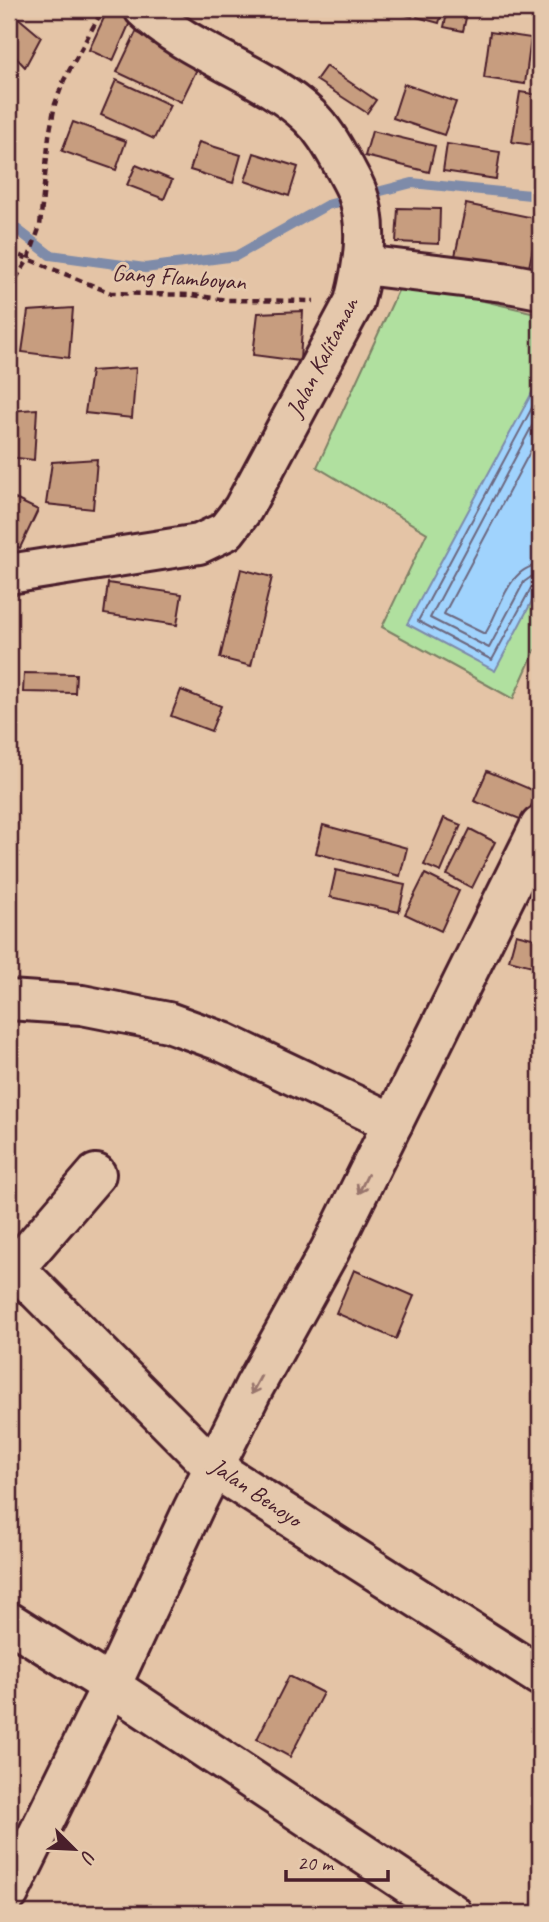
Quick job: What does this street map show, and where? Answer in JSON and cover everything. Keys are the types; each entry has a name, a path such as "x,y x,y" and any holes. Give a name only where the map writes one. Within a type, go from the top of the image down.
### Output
{"street":[{"name":"Jalan Kalitaman","path":"9,574 200,544 226,531 243,509 354,302 364,250 358,193 329,138 309,115 282,96 161,26 144,9"},
{"path":"364,250 540,289"},
{"path":"9,1893 111,1686 193,1509 254,1387 330,1250 540,826"},
{"path":"9,1000 82,1005 168,1022 223,1041 393,1123"},
{"path":"12,1265 96,1174"},
{"name":"Jalan Benoyo","path":"12,1265 214,1468 540,1676"},
{"path":"9,1622 111,1686 452,1913"}],"path":[{"path":"9,289 29,258 40,226 55,104 64,80 103,9"},
{"name":"Gang Flamboyan","path":"9,251 111,293 192,295 228,300 354,302"}],"green space":[{"path":"402,282 540,314 540,650 535,650 513,699 382,627 427,533 317,467"}],"water":[{"path":"540,378 540,586 495,671 407,624"}],"building":[{"path":"108,9 131,20 113,61 89,50"},
{"path":"387,9 415,9 412,17"},
{"path":"420,9 443,9 439,23 417,17"},
{"path":"448,9 468,9 463,31 444,27"},
{"path":"9,10 41,37 25,67 9,50"},
{"path":"136,32 200,63 181,102 117,72"},
{"path":"490,32 531,38 525,84 484,78"},
{"path":"326,66 376,100 367,113 316,80"},
{"path":"116,80 170,105 154,139 101,115"},
{"path":"404,84 456,102 444,135 393,118"},
{"path":"520,92 540,95 540,146 512,142"},
{"path":"73,122 126,141 116,170 62,151"},
{"path":"372,131 435,146 429,172 365,156"},
{"path":"199,142 241,155 233,183 190,170"},
{"path":"447,144 500,152 496,179 443,171"},
{"path":"254,153 298,167 289,196 245,181"},
{"path":"136,165 172,180 164,199 127,185"},
{"path":"466,204 539,219 528,272 455,256"},
{"path":"398,208 440,209 439,244 396,242"},
{"path":"73,308 69,358 22,352 28,311"},
{"path":"303,311 300,361 253,355 258,313"},
{"path":"136,368 132,418 85,413 91,371"},
{"path":"37,409 34,460 9,457 9,411"},
{"path":"97,459 93,509 46,504 52,462"},
{"path":"9,496 38,510 20,548 9,543"},
{"path":"241,569 272,577 251,666 220,658"},
{"path":"108,583 182,594 177,625 104,614"},
{"path":"24,673 76,674 75,693 23,692"},
{"path":"181,690 221,706 211,731 171,716"},
{"path":"487,771 537,792 525,821 474,801"},
{"path":"444,818 461,825 441,872 424,865"},
{"path":"323,825 407,848 400,876 316,853"},
{"path":"470,829 495,842 472,888 447,875"},
{"path":"336,870 405,885 399,912 330,897"},
{"path":"425,874 459,891 441,931 405,914"},
{"path":"516,934 540,940 540,968 509,960"},
{"path":"354,1270 414,1296 396,1339 336,1313"},
{"path":"289,1676 323,1693 290,1757 257,1739"}],"waterway":[{"path":"9,223 50,255 145,268 236,256 327,205 412,183 540,196"}]}
